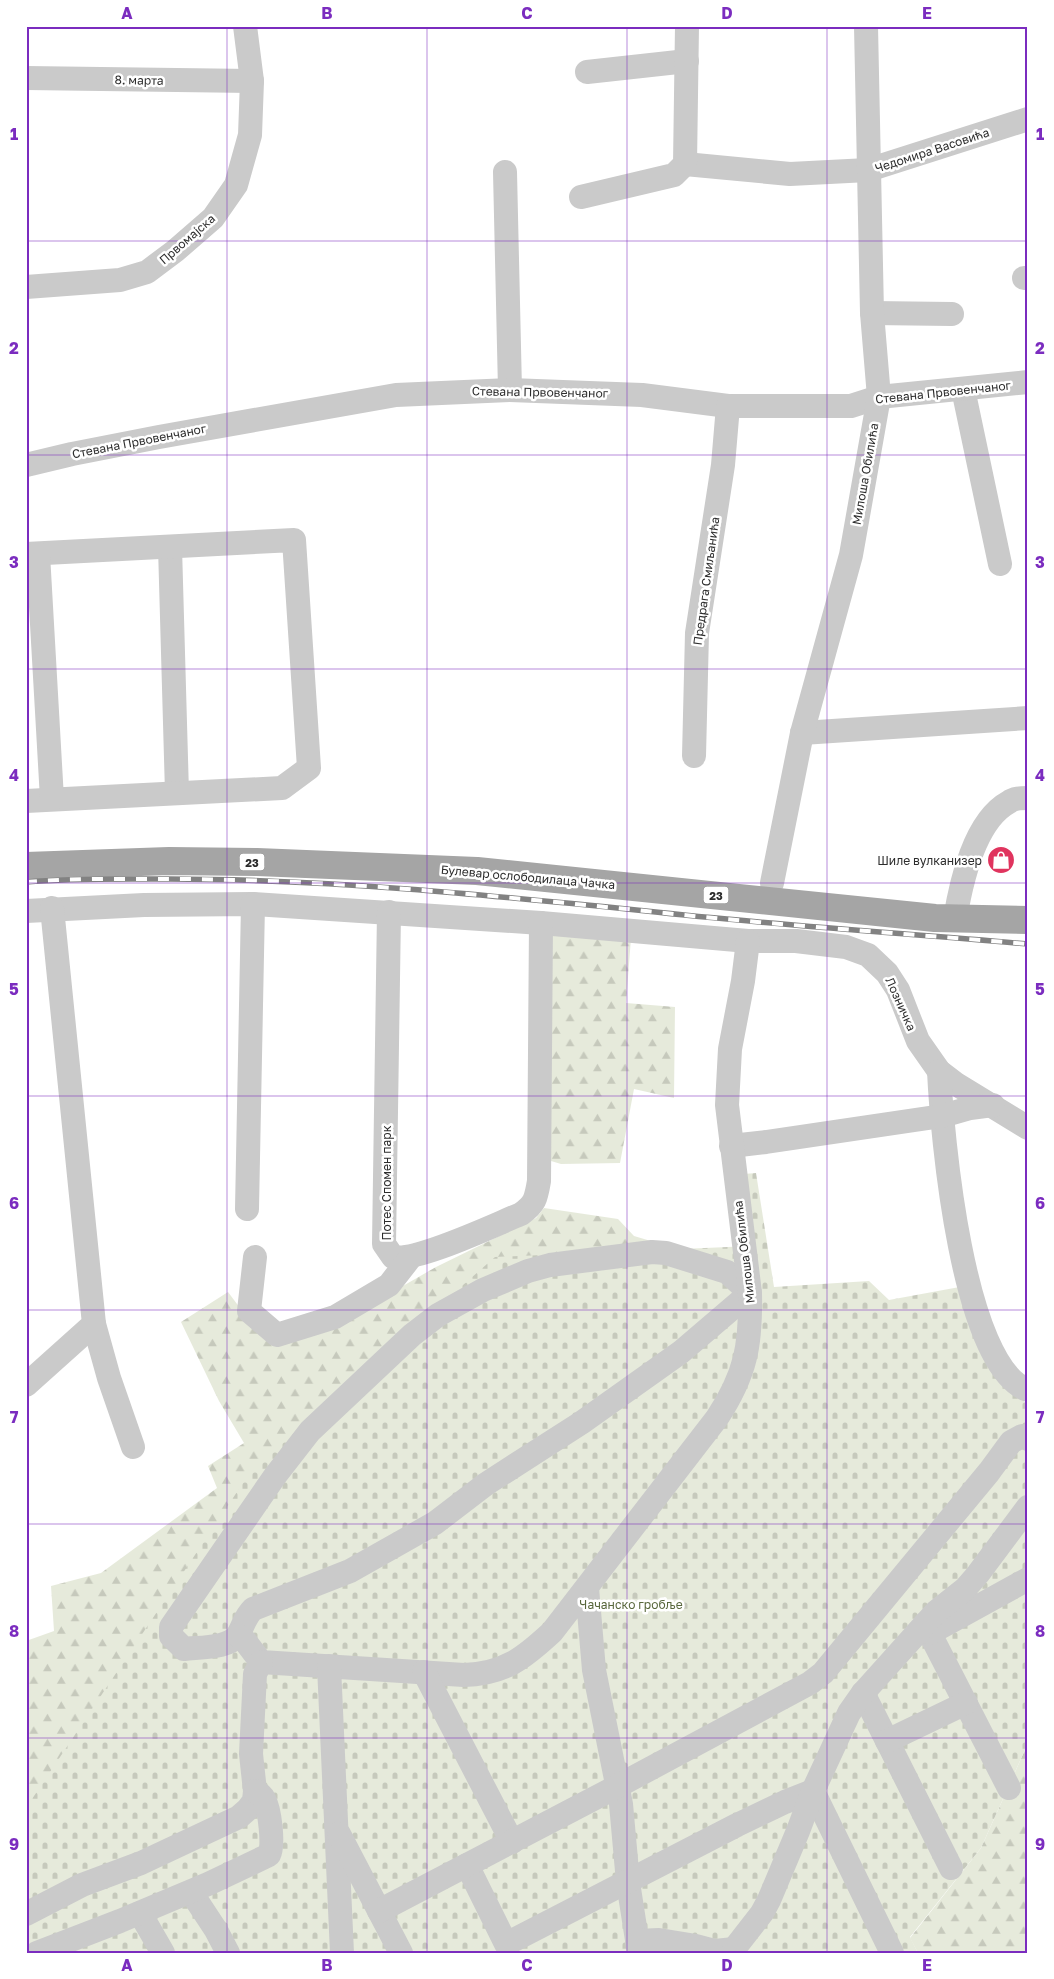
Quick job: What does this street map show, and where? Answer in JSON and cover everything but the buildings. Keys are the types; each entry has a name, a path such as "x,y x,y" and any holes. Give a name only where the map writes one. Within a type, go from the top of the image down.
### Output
{"main road":[{"name":"Булевар ослободилаца Чачка","path":"26,866 101,862 257,862 477,871 955,919 1028,920"}],"street":[{"name":"Првомајска","path":"26,287 120,280 147,272 213,218 236,185 250,135 252,81 245,26"},
{"path":"581,197 674,174 685,164 687,26"},
{"name":"Милоша Обилића","path":"772,883 802,733 851,555 879,397 872,313 866,26"},
{"path":"586,72 687,61"},
{"name":"8. марта","path":"26,78 252,81"},
{"name":"Чедомира Васовића","path":"685,164 790,174 868,170 1028,119"},
{"path":"506,172 510,390"},
{"path":"872,313 952,314"},
{"name":"Стевана Првовенчаног","path":"26,465 159,437 396,395 510,390 642,395 728,406 851,406 879,397 1028,382"},
{"path":"963,389 1000,564"},
{"name":"Предрага Смиљанића","path":"694,756 697,633 720,484 728,406"},
{"path":"26,801 282,788 309,768 294,540 32,554 52,799"},
{"path":"170,547 177,793"},
{"path":"802,733 1028,718"},
{"path":"955,919 964,873 970,856 990,820 1009,801 1028,798"},
{"path":"26,910 144,904 253,904 541,923 748,941"},
{"path":"247,1209 253,904"},
{"path":"52,908 94,1324 109,1378 133,1447"},
{"name":"Потес Спомен парк","path":"389,912 384,1244 393,1257 401,1259 410,1258"},
{"path":"255,1256 249,1311 277,1335 335,1316 389,1285 410,1258 520,1214 532,1206 537,1195 539,1182 541,923"},
{"name":"Милоша Обилића","path":"261,1662 477,1675 513,1664 528,1654 552,1632 717,1418 731,1397 741,1373 748,1348 751,1323 750,1293 728,1124 727,1080 730,1049 743,981 748,941"},
{"name":"Лозничка","path":"748,941 796,941 834,944 868,955 892,979 918,1041 939,1071 956,1084 1028,1128"},
{"path":"939,1071 942,1116 961,1249 980,1324 993,1354 1007,1375 1014,1383 1028,1390"},
{"path":"731,1146 942,1116 970,1108 993,1105"},
{"path":"652,1252 666,1253 727,1272 750,1293 681,1352 581,1423 486,1484 435,1523 350,1571 253,1609 245,1617 238,1635 226,1644 184,1649 172,1636 171,1627 275,1476 310,1431 412,1335 438,1315 483,1290 528,1271 550,1265 652,1252"},
{"path":"26,1385 94,1324"},
{"path":"379,1911 810,1683 835,1661 983,1480 1011,1442 1022,1436 1028,1439"},
{"path":"587,1588 594,1670 616,1787 621,1804 628,1882 638,1947 658,1940 696,1946 715,1952 735,1951 769,1900 798,1831 812,1791 840,1729 863,1693 927,1628 936,1612 965,1589 1028,1507"},
{"path":"927,1628 1028,1579"},
{"path":"927,1628 1009,1788"},
{"path":"26,1914 82,1885 140,1863 239,1817 248,1809 254,1801 255,1790 251,1754 255,1674 261,1662 245,1640 238,1635"},
{"path":"328,1666 342,1953"},
{"path":"424,1672 512,1842"},
{"path":"863,1693 952,1868"},
{"path":"887,1741 966,1703"},
{"path":"38,1953 191,1892 269,1855 272,1845 267,1806 262,1795 255,1790"},
{"path":"466,1865 502,1948 737,1825 812,1791"},
{"path":"812,1791 892,1953"},
{"path":"336,1828 401,1953"},
{"path":"191,1892 216,1930 228,1953"},
{"path":"140,1913 163,1953"}],"green space":[{"path":"546,933 631,938 626,1003 675,1007 674,1098 634,1089 620,1163 561,1164 551,1161"},
{"name":"Чачанско гробље","path":"756,1173 774,1287 869,1281 889,1300 965,1286 1002,1376 1028,1406 1028,1743 981,1848 910,1937 918,1953 26,1953 26,1808 251,1471 495,1257 751,1246 744,1174"},
{"path":"544,1208 618,1219 634,1236 681,1250 26,1808 26,1641 54,1631 51,1586 101,1573 217,1488 208,1466 244,1443 219,1401 181,1322 228,1292 252,1324 319,1334 436,1267 536,1218"},
{"path":"1028,1743 1028,1953 918,1953 910,1938 981,1848"}],"railway":[{"path":"26,882 79,879 168,879 348,885 467,894 789,925 1028,944"}],"place":[{"name":"Шиле вулканизер","path":"1001,860"}]}
